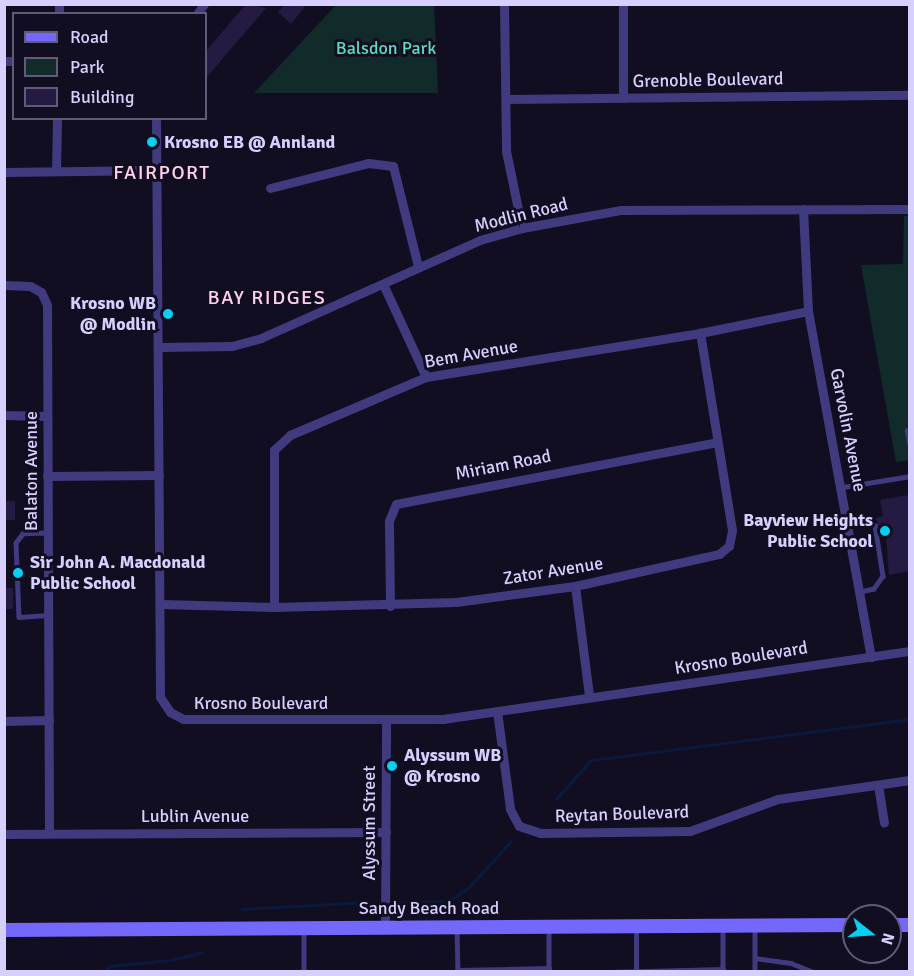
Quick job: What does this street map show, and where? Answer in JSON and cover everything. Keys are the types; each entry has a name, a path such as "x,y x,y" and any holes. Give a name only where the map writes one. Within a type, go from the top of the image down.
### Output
{"street":[{"path":"504,4 506,151 522,228"},
{"path":"623,4 623,98"},
{"name":"Grenoble Boulevard","path":"506,99 909,95"},
{"path":"56,171 57,120"},
{"name":"Krosno Boulevard","path":"156,120 159,170 160,697 170,712 183,719 443,719 909,651"},
{"path":"270,188 368,163 393,166 418,266"},
{"path":"4,172 159,170"},
{"name":"Modlin Road","path":"160,347 232,346 261,338 418,266 480,240 522,228 621,210 909,208"},
{"name":"Garvolin Avenue","path":"802,209 808,311 843,487 871,657"},
{"path":"383,284 426,377"},
{"name":"Balaton Avenue","path":"4,285 30,286 41,292 47,305 49,833"},
{"name":"Bem Avenue","path":"274,607 274,450 290,435 426,377 700,333 808,311"},
{"name":"Zator Avenue","path":"161,604 274,607 390,606 456,602 575,586 708,559 729,546 732,530 700,333"},
{"path":"4,415 47,416"},
{"name":"Miriam Road","path":"390,606 389,521 396,504 717,442"},
{"path":"47,476 159,475"},
{"path":"575,586 589,696"},
{"name":"Reytan Boulevard","path":"497,711 510,809 519,826 530,831 690,831 778,799 909,780"},
{"path":"4,721 49,720"},
{"name":"Alyssum Street","path":"385,926 386,720"},
{"path":"878,785 884,823"},
{"name":"Lublin Avenue","path":"4,834 386,832"},
{"name":"Sandy Beach Road","path":"4,930 842,925"}],"lane":[{"path":"907,430 909,441"},
{"path":"843,487 909,476"},
{"path":"849,521 861,519 874,525 884,576 874,589 860,592"},
{"path":"48,533 23,534 16,543 19,617 49,615"},
{"path":"636,925 636,971"},
{"path":"608,972 723,970 723,925"},
{"path":"755,925 755,972"},
{"path":"457,926 458,971 549,970 549,926"},
{"path":"304,927 304,972"},
{"path":"755,958 791,963 813,972"}],"green space":[{"name":"Balsdon Park","path":"336,5 434,5 438,93 254,93"},
{"path":"904,216 909,216 909,460 896,462 861,265 903,264"}],"building":[{"path":"246,4 266,8 207,77 207,50"},
{"path":"285,4 307,4 291,24 278,12"},
{"path":"909,495 909,571 889,575 886,537 882,538 876,518 883,516 880,500"},
{"name":"Sir John A. Macdonald Public School","path":"4,501 15,501 15,520 4,520"},
{"name":"Sir John A. Macdonald Public School","path":"4,588 13,588 13,609 4,609"}],"waterway":[{"path":"556,799 591,760 910,719"},
{"path":"399,902 449,901 469,887 511,841"},
{"path":"242,909 368,902"},
{"path":"105,972 109,966 171,960 202,952"}],"place":[{"name":"Krosno EB @ Annland","path":"152,142"},
{"name":"Krosno WB @ Modlin","path":"168,314"},
{"name":"Bayview Heights Public School","path":"885,531"},
{"name":"Sir John A. Macdonald Public School","path":"18,573"},
{"name":"Alyssum WB @ Krosno","path":"392,766"}],"district":[{"name":"FAIRPORT","path":"162,172"},
{"name":"BAY RIDGES","path":"267,297"}]}
